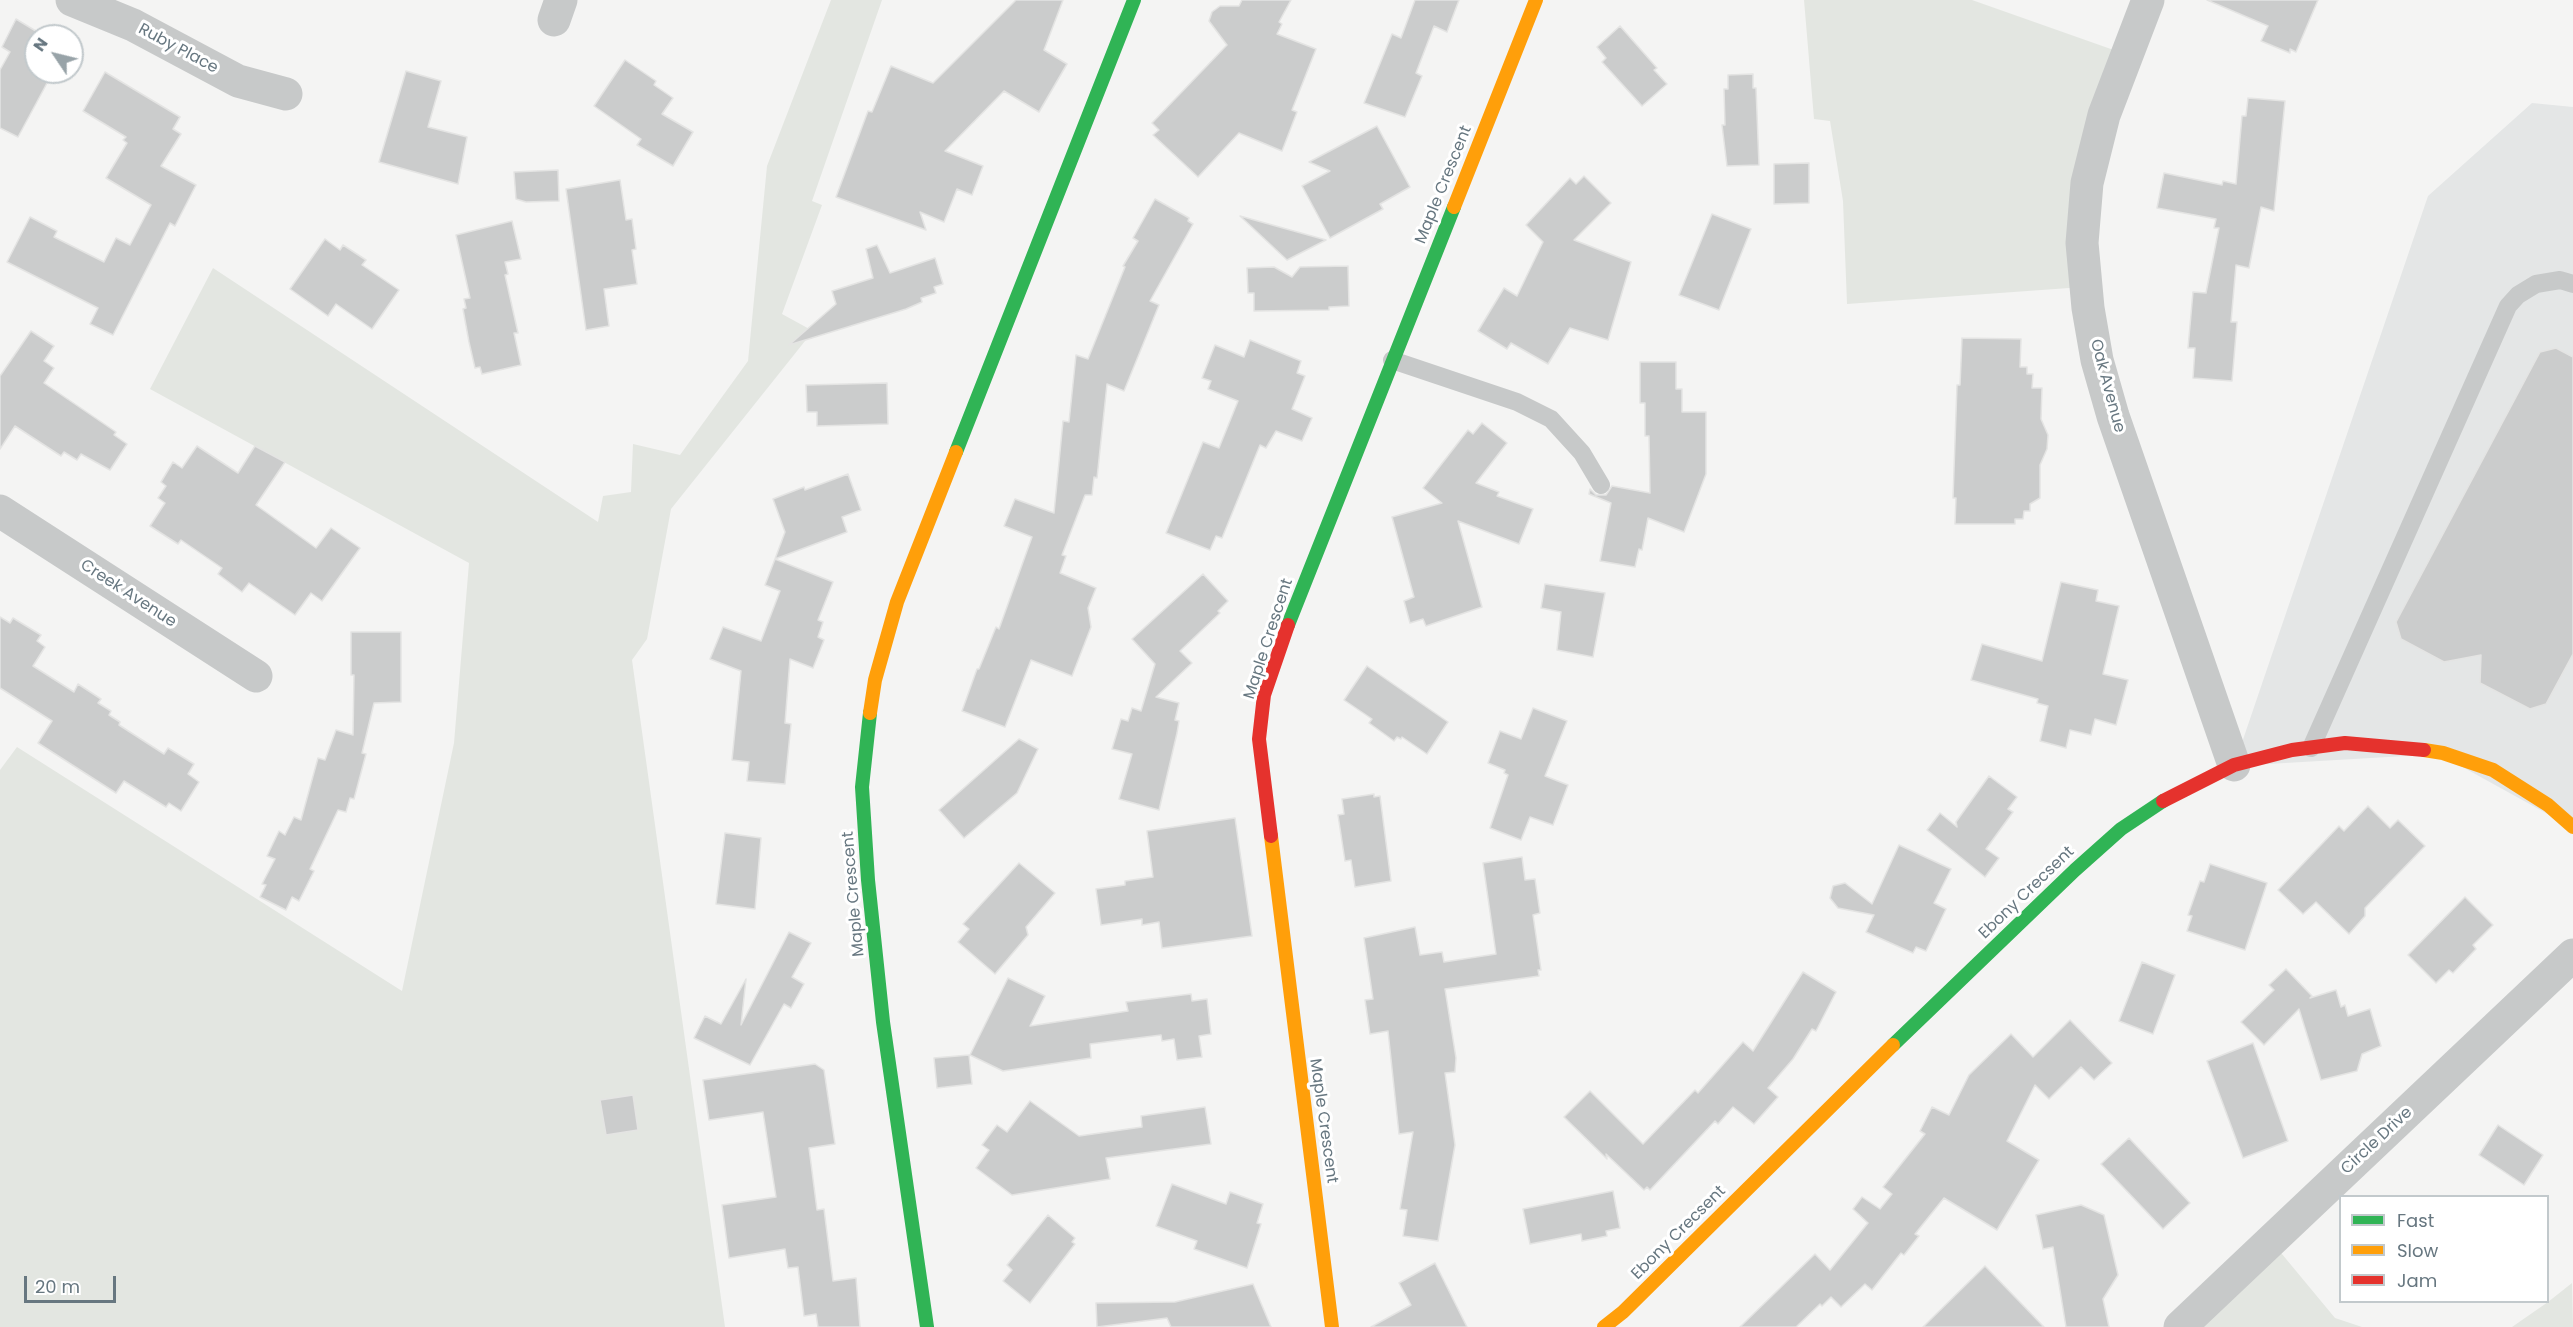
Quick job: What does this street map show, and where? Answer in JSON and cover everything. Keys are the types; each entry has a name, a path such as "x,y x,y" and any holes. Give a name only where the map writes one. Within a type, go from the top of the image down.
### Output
{"street":[{"name":"Ruby Place","path":"72,0 133,25 238,81 286,94"},
{"name":"Maple Crescent","path":"927,1327 883,1022 869,891 862,787 864,747 875,680 897,602 1134,0"},
{"name":"Maple Crescent","path":"1332,1327 1258,739 1264,695 1285,633 1536,0"},
{"name":"Oak Avenue","path":"2148,0 2104,115 2087,183 2082,243 2088,308 2097,360 2113,416 2234,765"},
{"name":"Creek Avenue","path":"0,511 256,676"},
{"name":"Ebony Crecsent","path":"1604,1327 1623,1312 1840,1097 2075,870 2121,829 2175,793 2234,765 2311,748 2345,743 2402,746 2443,753 2493,770 2548,805 2573,826"},
{"name":"Circle Drive","path":"2180,1327 2573,955"}],"lane":[{"path":"2311,748 2508,306 2518,294 2536,284 2560,280 2573,284"},
{"path":"1392,360 1517,402 1551,419 1581,453 1601,486"}],"shaded area":[{"path":"831,0 882,0 812,201 822,205 782,314 813,331 671,509 647,639 632,660 725,1327 0,1327 0,770 17,747 402,991 454,743 469,563 150,389 213,268 598,522 603,496 631,492 633,444 680,455 748,361 767,166"},
{"path":"1804,0 1972,0 2125,54 2083,287 1847,304 1843,201 1830,121 1814,119"},
{"path":"2532,103 2573,107 2573,828 2439,754 2234,766 2428,196"},
{"path":"2272,1242 2335,1318 2362,1327 2182,1327"},
{"path":"2572,1283 2573,1327 2512,1327 2549,1303"}],"building":[{"path":"1016,0 1063,0 1044,50 1067,64 1039,112 1004,91 945,151 983,166 972,195 957,189 944,222 920,212 926,230 836,197 868,111 872,112 891,66 933,83"},
{"path":"1242,0 1291,0 1279,22 1282,24 1277,34 1316,49 1292,110 1297,112 1282,151 1239,133 1198,177 1153,135 1159,130 1152,123 1227,45 1209,21 1212,12 1220,6 1239,6"},
{"path":"1415,0 1459,0 1447,32 1434,26 1416,73 1422,76 1405,117 1364,103 1392,34 1401,38"},
{"path":"2207,0 2318,0 2296,52 2290,49 2290,53 2261,41 2268,26"},
{"path":"16,19 24,24 24,84 47,84 18,137 0,128 0,70 10,52 2,47"},
{"path":"1620,26 1657,68 1654,70 1667,84 1642,106 1602,62 1606,58 1597,47"},
{"path":"625,60 656,81 654,85 673,98 662,114 693,132 673,166 637,145 641,139 594,106"},
{"path":"406,71 441,81 428,127 467,137 458,184 379,162"},
{"path":"105,72 180,117 173,129 181,134 161,166 196,185 175,226 170,223 113,335 90,324 98,308 7,262 30,217 57,231 54,237 104,262 116,238 130,245 151,205 106,178 127,143 123,140 126,137 83,111"},
{"path":"1753,74 1753,88 1756,88 1759,165 1727,166 1722,125 1725,125 1724,89 1728,89 1728,75"},
{"path":"2248,98 2285,101 2274,211 2261,207 2249,268 2236,265 2231,322 2237,322 2232,381 2193,378 2195,348 2188,348 2193,292 2206,293 2219,228 2214,228 2216,219 2157,208 2164,173 2222,185 2223,181 2236,184 2242,116 2246,116"},
{"path":"1377,126 1410,187 1380,204 1383,209 1330,238 1302,186 1330,171 1309,162"},
{"path":"1809,163 1809,203 1774,204 1774,164"},
{"path":"558,170 559,201 526,202 516,199 514,172"},
{"path":"1584,176 1611,203 1574,240 1631,262 1608,340 1570,328 1548,364 1511,343 1507,349 1478,331 1504,288 1517,296 1543,242 1526,225 1570,178 1576,184"},
{"path":"620,180 626,220 632,219 636,249 632,250 637,284 604,289 609,326 586,330 566,189"},
{"path":"1155,199 1189,218 1188,221 1193,224 1150,301 1159,305 1124,391 1107,384 1097,478 1094,477 1092,495 1085,495 1062,555 1066,556 1060,573 1096,588 1088,608 1091,627 1072,676 1031,660 1005,727 962,711 977,669 979,669 996,627 999,629 1032,537 1004,526 1015,499 1054,513 1063,421 1069,422 1076,355 1088,359 1125,267 1123,266 1138,241 1133,238"},
{"path":"1712,214 1751,229 1719,310 1679,295"},
{"path":"1240,216 1326,240 1287,260"},
{"path":"512,221 521,259 505,262 508,274 505,275 518,333 514,333 521,365 482,374 480,367 475,368 469,342 463,309 466,308 464,299 470,298 456,235"},
{"path":"325,239 340,250 343,245 366,260 362,265 399,290 372,329 336,304 328,316 290,289"},
{"path":"877,245 890,273 935,258 943,284 934,287 936,293 921,298 922,302 906,309 789,345 836,304 832,291 873,278 866,249"},
{"path":"1348,266 1349,306 1329,307 1329,310 1254,311 1254,293 1248,293 1247,268 1274,267 1292,277 1300,267"},
{"path":"31,331 54,346 44,361 54,368 44,383 116,432 114,435 127,444 110,470 81,454 77,460 64,452 61,456 15,426 0,449 0,376"},
{"path":"1962,338 2021,339 2020,367 2027,367 2027,374 2033,374 2032,388 2042,388 2041,419 2048,435 2047,449 2040,465 2040,498 2030,504 2030,511 2024,511 2023,519 2015,519 2015,524 1955,524 1956,498 1953,498 1957,385 1960,385"},
{"path":"1250,340 1301,361 1297,373 1305,376 1292,409 1312,418 1302,441 1276,431 1266,448 1260,445 1222,538 1216,536 1210,550 1166,533 1203,442 1219,448 1238,401 1208,389 1211,381 1202,378 1215,345 1244,357"},
{"path":"2556,348 2573,357 2573,654 2546,704 2530,709 2480,683 2481,655 2444,662 2401,639 2396,622 2540,352"},
{"path":"1640,362 1676,362 1676,389 1682,389 1682,412 1706,412 1706,474 1684,532 1648,518 1642,550 1639,549 1635,567 1600,561 1611,503 1589,494 1590,489 1596,495 1606,495 1612,486 1650,493 1649,436 1645,436 1645,403 1640,403"},
{"path":"887,383 888,424 817,426 817,412 807,412 806,385"},
{"path":"1482,423 1507,443 1476,483 1499,492 1497,496 1533,509 1519,544 1458,521 1482,607 1426,626 1423,619 1410,623 1404,601 1414,597 1392,517 1442,503 1423,488 1468,430 1473,434"},
{"path":"197,446 238,473 255,446 285,462 256,505 316,548 331,528 360,548 322,601 311,593 295,615 249,583 242,592 218,574 222,568 181,540 178,544 150,526 165,503 158,498 166,486 161,482 173,462 182,468"},
{"path":"848,474 861,510 842,517 847,532 775,559 785,532 773,499"},
{"path":"775,559 833,582 818,620 823,622 818,637 824,640 813,668 790,659 785,723 791,724 785,784 747,781 749,762 732,760 741,671 710,659 723,627 761,641 780,591 765,585"},
{"path":"1203,574 1228,601 1218,611 1220,613 1180,651 1192,663 1156,697 1179,703 1175,720 1179,721 1177,733 1159,810 1119,799 1132,754 1112,749 1121,719 1128,721 1132,708 1141,711 1155,664 1132,639"},
{"path":"2061,582 2098,590 2096,601 2119,606 2103,674 2128,680 2116,725 2095,719 2091,735 2070,730 2066,748 2040,741 2048,706 2037,703 2038,699 1971,680 1982,644 2042,661"},
{"path":"1545,584 1605,593 1593,657 1557,650 1561,612 1541,608"},
{"path":"0,617 10,623 13,618 41,635 37,641 45,647 33,666 74,692 78,684 101,699 98,703 111,711 109,715 120,722 119,725 164,754 168,748 194,764 188,774 199,782 181,811 169,803 166,807 124,781 116,793 38,743 52,721 0,688"},
{"path":"351,632 401,632 401,702 374,703 362,753 366,754 354,799 350,798 346,812 338,810 310,869 314,871 299,901 292,897 286,910 260,897 266,885 262,884 275,859 267,856 279,831 285,835 294,817 301,820 318,758 325,760 336,730 353,735 354,675 351,675"},
{"path":"1367,666 1448,722 1427,754 1402,737 1401,739 1397,737 1394,741 1369,723 1372,719 1344,700"},
{"path":"1533,708 1567,721 1545,776 1568,785 1553,825 1530,817 1521,840 1490,828 1508,775 1504,773 1505,770 1488,763 1500,731 1521,739"},
{"path":"1019,739 1038,749 1017,793 964,838 939,810"},
{"path":"1989,776 2017,797 2008,809 2013,812 1986,849 1999,858 1985,877 1927,830 1940,813 1957,827 1956,822"},
{"path":"1374,794 1374,797 1380,796 1391,881 1355,887 1351,860 1345,861 1338,815 1344,814 1342,799"},
{"path":"2368,806 2390,828 2398,820 2425,846 2365,908 2365,916 2349,934 2316,902 2303,914 2278,890 2339,826 2344,831"},
{"path":"1235,818 1252,936 1162,948 1159,922 1142,925 1142,919 1101,925 1096,889 1125,885 1125,881 1153,877 1147,831"},
{"path":"725,833 761,838 755,909 716,904"},
{"path":"1899,845 1951,869 1934,903 1946,909 1926,951 1916,947 1913,953 1866,932 1874,915 1838,908 1830,898 1833,886 1845,883 1872,904"},
{"path":"1522,857 1525,880 1535,879 1540,913 1533,915 1541,970 1538,970 1539,976 1445,989 1456,1058 1455,1072 1445,1073 1455,1145 1438,1241 1403,1236 1407,1210 1400,1209 1413,1132 1399,1134 1388,1031 1370,1034 1365,1000 1373,999 1364,938 1415,927 1420,955 1442,952 1444,962 1496,954 1483,863"},
{"path":"1019,863 1055,893 1026,927 1028,935 995,974 958,942 969,929 963,924"},
{"path":"2210,864 2267,883 2245,950 2187,931 2192,916 2188,915 2200,881 2204,882"},
{"path":"2465,897 2493,925 2473,945 2476,949 2453,973 2449,970 2436,983 2408,955"},
{"path":"789,932 811,943 792,977 804,984 791,1008 784,1004 750,1065 694,1038 705,1016 721,1024 746,979 741,1025"},
{"path":"2142,962 2175,975 2153,1034 2119,1021"},
{"path":"2286,969 2312,996 2310,998 2336,990 2341,1007 2345,1005 2348,1016 2370,1009 2381,1046 2362,1054 2357,1071 2321,1080 2299,1009 2264,1045 2241,1022 2274,990 2269,985"},
{"path":"1803,972 1836,992 1816,1031 1812,1029 1793,1059 1768,1088 1778,1097 1754,1124 1733,1107 1718,1124 1715,1121 1650,1190 1647,1187 1644,1190 1606,1154 1607,1159 1564,1117 1590,1091 1643,1144 1695,1090 1698,1093 1743,1042 1753,1051"},
{"path":"1008,978 1045,996 1030,1026 1128,1011 1126,1002 1191,994 1192,1001 1207,999 1211,1034 1199,1036 1202,1057 1177,1060 1174,1039 1162,1041 1161,1035 1090,1044 1091,1058 1003,1071 970,1055"},
{"path":"2070,1020 2112,1063 2094,1080 2081,1067 2049,1099 2035,1085 2007,1141 2039,1160 1997,1230 1944,1198 1915,1234 1919,1236 1904,1255 1901,1253 1872,1290 1865,1284 1841,1307 1831,1297 1822,1306 1820,1304 1796,1327 1740,1327 1815,1254 1830,1270 1868,1223 1853,1209 1862,1197 1880,1209 1892,1194 1883,1187 1925,1134 1920,1131 1932,1107 1949,1115 1969,1075 2011,1034 2033,1057"},
{"path":"2253,1043 2288,1141 2243,1158 2207,1061"},
{"path":"969,1055 972,1084 937,1088 934,1058"},
{"path":"815,1064 824,1070 835,1144 809,1148 817,1210 824,1209 833,1281 856,1278 860,1327 818,1327 816,1314 804,1316 798,1267 788,1268 785,1249 729,1258 722,1205 776,1197 763,1112 709,1120 703,1080"},
{"path":"633,1095 638,1130 606,1135 600,1100"},
{"path":"1030,1101 1079,1136 1142,1127 1141,1116 1205,1107 1211,1144 1106,1158 1110,1179 1012,1195 976,1168 989,1150 982,1145 997,1125 1007,1132"},
{"path":"2498,1125 2543,1155 2524,1185 2479,1155"},
{"path":"2129,1138 2190,1203 2163,1229 2101,1164"},
{"path":"1172,1184 1226,1204 1230,1192 1263,1204 1257,1223 1261,1224 1247,1268 1194,1249 1197,1241 1156,1226"},
{"path":"1613,1191 1620,1228 1606,1231 1607,1236 1582,1241 1581,1234 1530,1244 1523,1209"},
{"path":"2081,1205 2104,1215 2118,1275 2103,1299 2109,1327 2066,1327 2053,1247 2043,1249 2036,1215"},
{"path":"1048,1215 1075,1238 1072,1242 1075,1244 1030,1303 1003,1281 1012,1270 1007,1265"},
{"path":"1435,1263 1467,1327 1371,1327 1411,1305 1399,1283"},
{"path":"1985,1266 2044,1327 1923,1327"},
{"path":"1253,1284 1271,1327 1171,1327 1167,1318 1097,1327 1096,1303 1175,1302"}],"traffic: fast":[{"path":"956,452 1134,0"},
{"path":"1288,625 1454,207"},
{"path":"870,713 862,787 868,880 883,1022 927,1327"},
{"path":"1893,1045 2075,870 2121,829 2163,801"}],"traffic: slow":[{"path":"1454,207 1536,0"},
{"path":"870,713 875,680 897,602 956,452"},
{"path":"2424,750 2443,753 2493,770 2548,805 2573,827"},
{"path":"1271,836 1332,1327"},
{"path":"1604,1327 1623,1312 1893,1045"}],"traffic: jam":[{"path":"1271,836 1259,739 1264,695 1288,625"},
{"path":"2163,801 2234,765 2292,750 2345,743 2424,750"}]}
